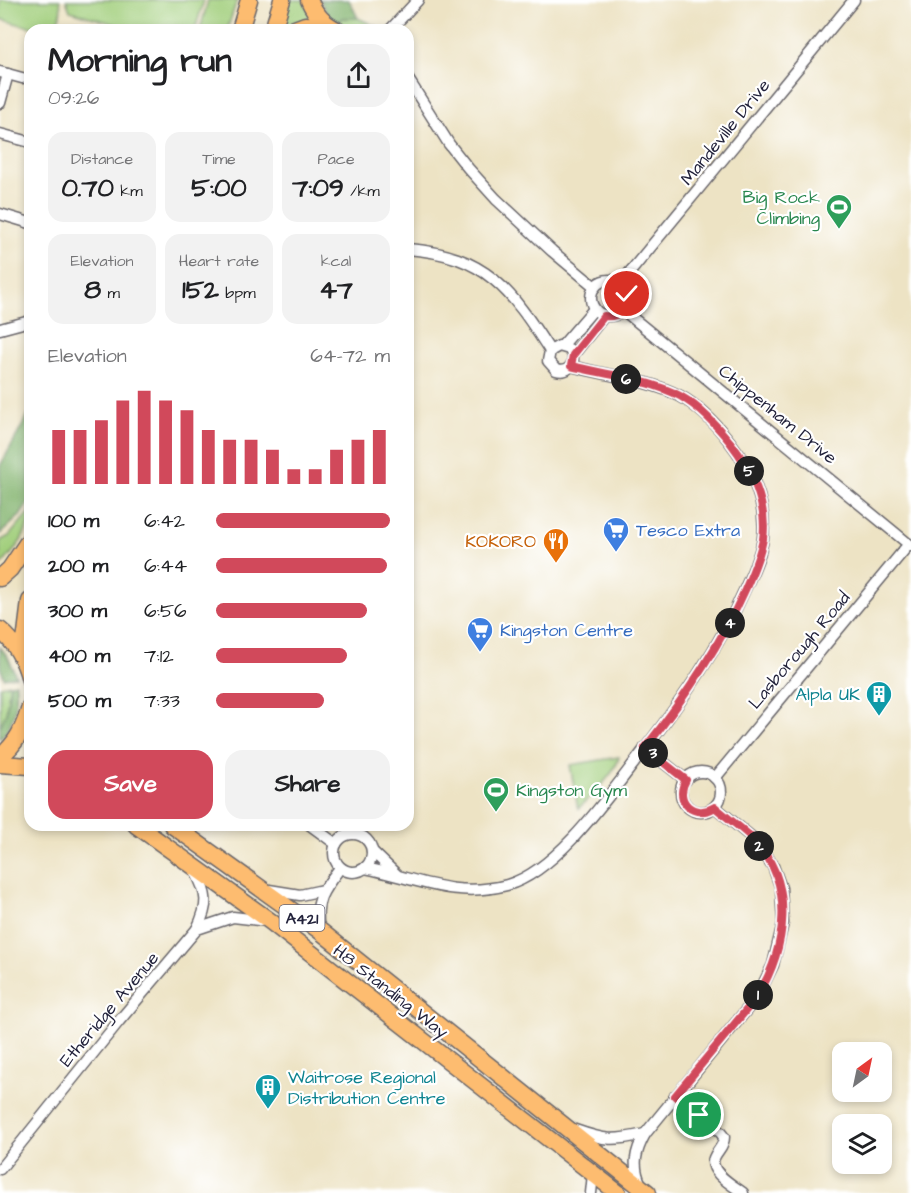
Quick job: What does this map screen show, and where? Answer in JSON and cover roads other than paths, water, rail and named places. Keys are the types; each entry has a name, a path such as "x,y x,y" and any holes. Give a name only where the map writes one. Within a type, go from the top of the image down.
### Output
{"highway":[{"path":"275,24 282,0"},
{"path":"309,0 314,13 328,24"},
{"path":"242,24 249,1"},
{"path":"0,578 24,548"},
{"path":"0,630 9,638 24,661"},
{"path":"23,658 24,650"},
{"path":"0,757 24,729"},
{"path":"0,764 24,766"},
{"name":"H8 Standing Way","path":"144,831 270,921 618,1193"},
{"name":"H8 Standing Way","path":"181,831 319,930 645,1191"}],"street":[{"path":"396,24 418,0"},
{"name":"Mandeville Drive","path":"621,284 854,0"},
{"path":"0,104 4,73 22,78"},
{"path":"414,89 449,144 468,168 512,214 595,287"},
{"path":"0,134 24,140"},
{"path":"0,214 24,221"},
{"path":"414,250 445,254 493,277 525,312 550,351"},
{"path":"605,280 621,284 628,300 623,310 614,316 599,312 591,296 595,287 605,280"},
{"name":"Chippenham Drive","path":"623,310 910,545"},
{"path":"562,346 599,312"},
{"path":"572,361 569,349 562,346 550,351 548,361 552,368 562,371 572,361 599,312"},
{"path":"0,329 24,323"},
{"path":"397,874 372,851 367,840 357,834 345,835 336,844 334,856 340,868 353,872 365,868 397,874 445,889 476,890 509,884 556,857 645,748 704,667 735,613 753,571 763,538 762,502 738,452 698,408 680,396 572,361"},
{"name":"Lasborough Road","path":"715,778 910,545"},
{"path":"645,748 686,780"},
{"path":"703,772 715,778 720,788 720,797 715,807 703,812 692,810 686,805 681,796 681,789 686,780 703,772"},
{"path":"645,1191 637,1176 634,1160 639,1144 675,1096 757,997 773,965 783,923 781,888 773,866 755,840 715,807"},
{"path":"318,831 336,844"},
{"path":"365,868 372,857 372,851"},
{"path":"193,867 206,891 206,911 197,929"},
{"path":"319,930 318,915 322,890 340,868"},
{"path":"258,885 279,893 300,895 322,890"},
{"name":"Etheridge Avenue","path":"0,1169 118,1021 197,929 233,916 270,921"},
{"path":"675,1096 724,1137 724,1144 714,1156 712,1163 715,1170 743,1193"},
{"path":"562,1125 601,1139 617,1140 645,1134"},
{"path":"591,1193 593,1174"}],"place":[{"name":"Big Rock Climbing","path":"839,230"},
{"name":"Tesco Extra","path":"616,553"},
{"name":"KOKORO","path":"556,564"},
{"name":"Kingston Centre","path":"480,653"},
{"name":"Alpla UK","path":"879,717"},
{"name":"Kingston Gym","path":"496,813"},
{"name":"Waitrose Regional Distribution Centre","path":"268,1110"}]}
